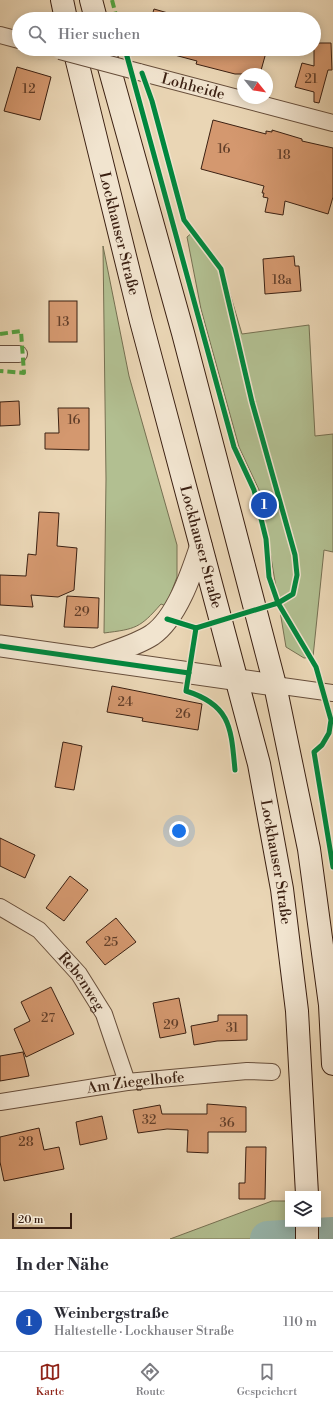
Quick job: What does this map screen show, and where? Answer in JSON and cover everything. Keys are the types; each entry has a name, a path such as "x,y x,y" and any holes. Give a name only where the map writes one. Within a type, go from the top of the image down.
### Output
{"main road":[{"path":"62,0 65,12"},
{"path":"91,0 94,12"},
{"name":"Lockhauser Straße","path":"65,56 142,321 259,764 282,889 297,1011 307,1185"},
{"path":"106,56 183,333 275,685 309,849 330,1005 333,1064"},
{"path":"307,1227 307,1239"}],"street":[{"path":"0,35 12,38"},
{"name":"Lohheide","path":"84,56 333,123"},
{"path":"0,354 19,354"},
{"path":"94,659 152,634 167,620 181,596 201,545"},
{"path":"0,646 333,693"},
{"name":"Rebenweg","path":"0,907 39,930 79,974 104,1014 127,1082"},
{"name":"Am Ziegelhofe","path":"0,1102 127,1082 247,1071 272,1072"}],"green space":[{"path":"194,231 222,267 242,334 309,325 315,436 333,434 333,552 324,550 313,657 304,658 286,647 260,492 239,447 201,309 187,237"},
{"path":"103,246 129,376 177,545 177,577 166,606 161,604 148,618 137,626 104,633 106,479"},
{"path":"272,1201 285,1201 285,1227 289,1227 290,1239 170,1239"}],"building":[{"path":"154,9 164,12 153,12"},
{"path":"321,43 331,43 332,70 328,70 319,103 314,102 314,92 295,87 302,63 314,66 314,56 321,56"},
{"path":"178,56 265,56 262,68 237,68 237,74 196,64 197,61"},
{"path":"17,67 51,77 40,120 4,111"},
{"path":"213,120 266,134 266,131 272,132 272,130 302,139 302,141 333,148 333,197 328,214 285,201 283,215 265,212 268,198 263,197 264,193 262,193 264,186 201,169"},
{"path":"294,256 295,266 299,266 301,291 265,294 263,259"},
{"path":"49,301 77,301 77,342 49,342"},
{"path":"19,401 20,425 0,426 0,402"},
{"path":"58,408 89,408 89,450 45,449 45,433 59,433"},
{"path":"39,512 59,513 57,546 77,548 74,590 58,597 31,595 33,607 0,605 0,575 26,576 28,554 36,555"},
{"path":"67,596 99,598 98,628 64,627"},
{"path":"112,686 202,704 198,730 142,721 143,718 107,712"},
{"path":"63,742 82,746 74,790 55,787"},
{"path":"0,838 35,855 25,878 0,866"},
{"path":"70,876 88,890 64,921 46,908"},
{"path":"116,918 136,942 105,965 86,942"},
{"path":"51,987 74,1034 26,1057 14,1029 30,1021 21,1002"},
{"path":"179,998 186,1033 160,1038 153,1003"},
{"path":"218,1015 247,1015 247,1040 217,1041 194,1045 191,1026 218,1021"},
{"path":"23,1052 29,1076 0,1081 0,1056"},
{"path":"207,1104 246,1107 246,1132 208,1132 208,1153 187,1152 188,1130 167,1129 138,1133 133,1110 160,1105 162,1114 207,1114"},
{"path":"102,1116 107,1139 80,1145 76,1122"},
{"path":"39,1128 44,1150 59,1147 64,1169 4,1181 0,1162 0,1137"},
{"path":"246,1147 266,1147 265,1199 239,1199 239,1183 245,1183"}],"waterway":[{"path":"268,1239 333,1235"}],"marked path":[{"path":"112,0 115,12"},
{"path":"0,334 21,331 24,373 0,371"}],"cycle path":[{"path":"127,56 234,447 254,490 266,539 269,577 278,603 316,667 331,720 329,733 322,745 314,752 333,867"},
{"path":"142,73 152,101 184,220 221,269 252,402 295,555 297,575 293,594 278,603 196,628 167,619"},
{"path":"196,628 186,691 212,703 226,720 230,730 235,770"},
{"path":"0,646 189,673"}],"place":[{"name":"Weinbergstraße","path":"264,505"}]}
